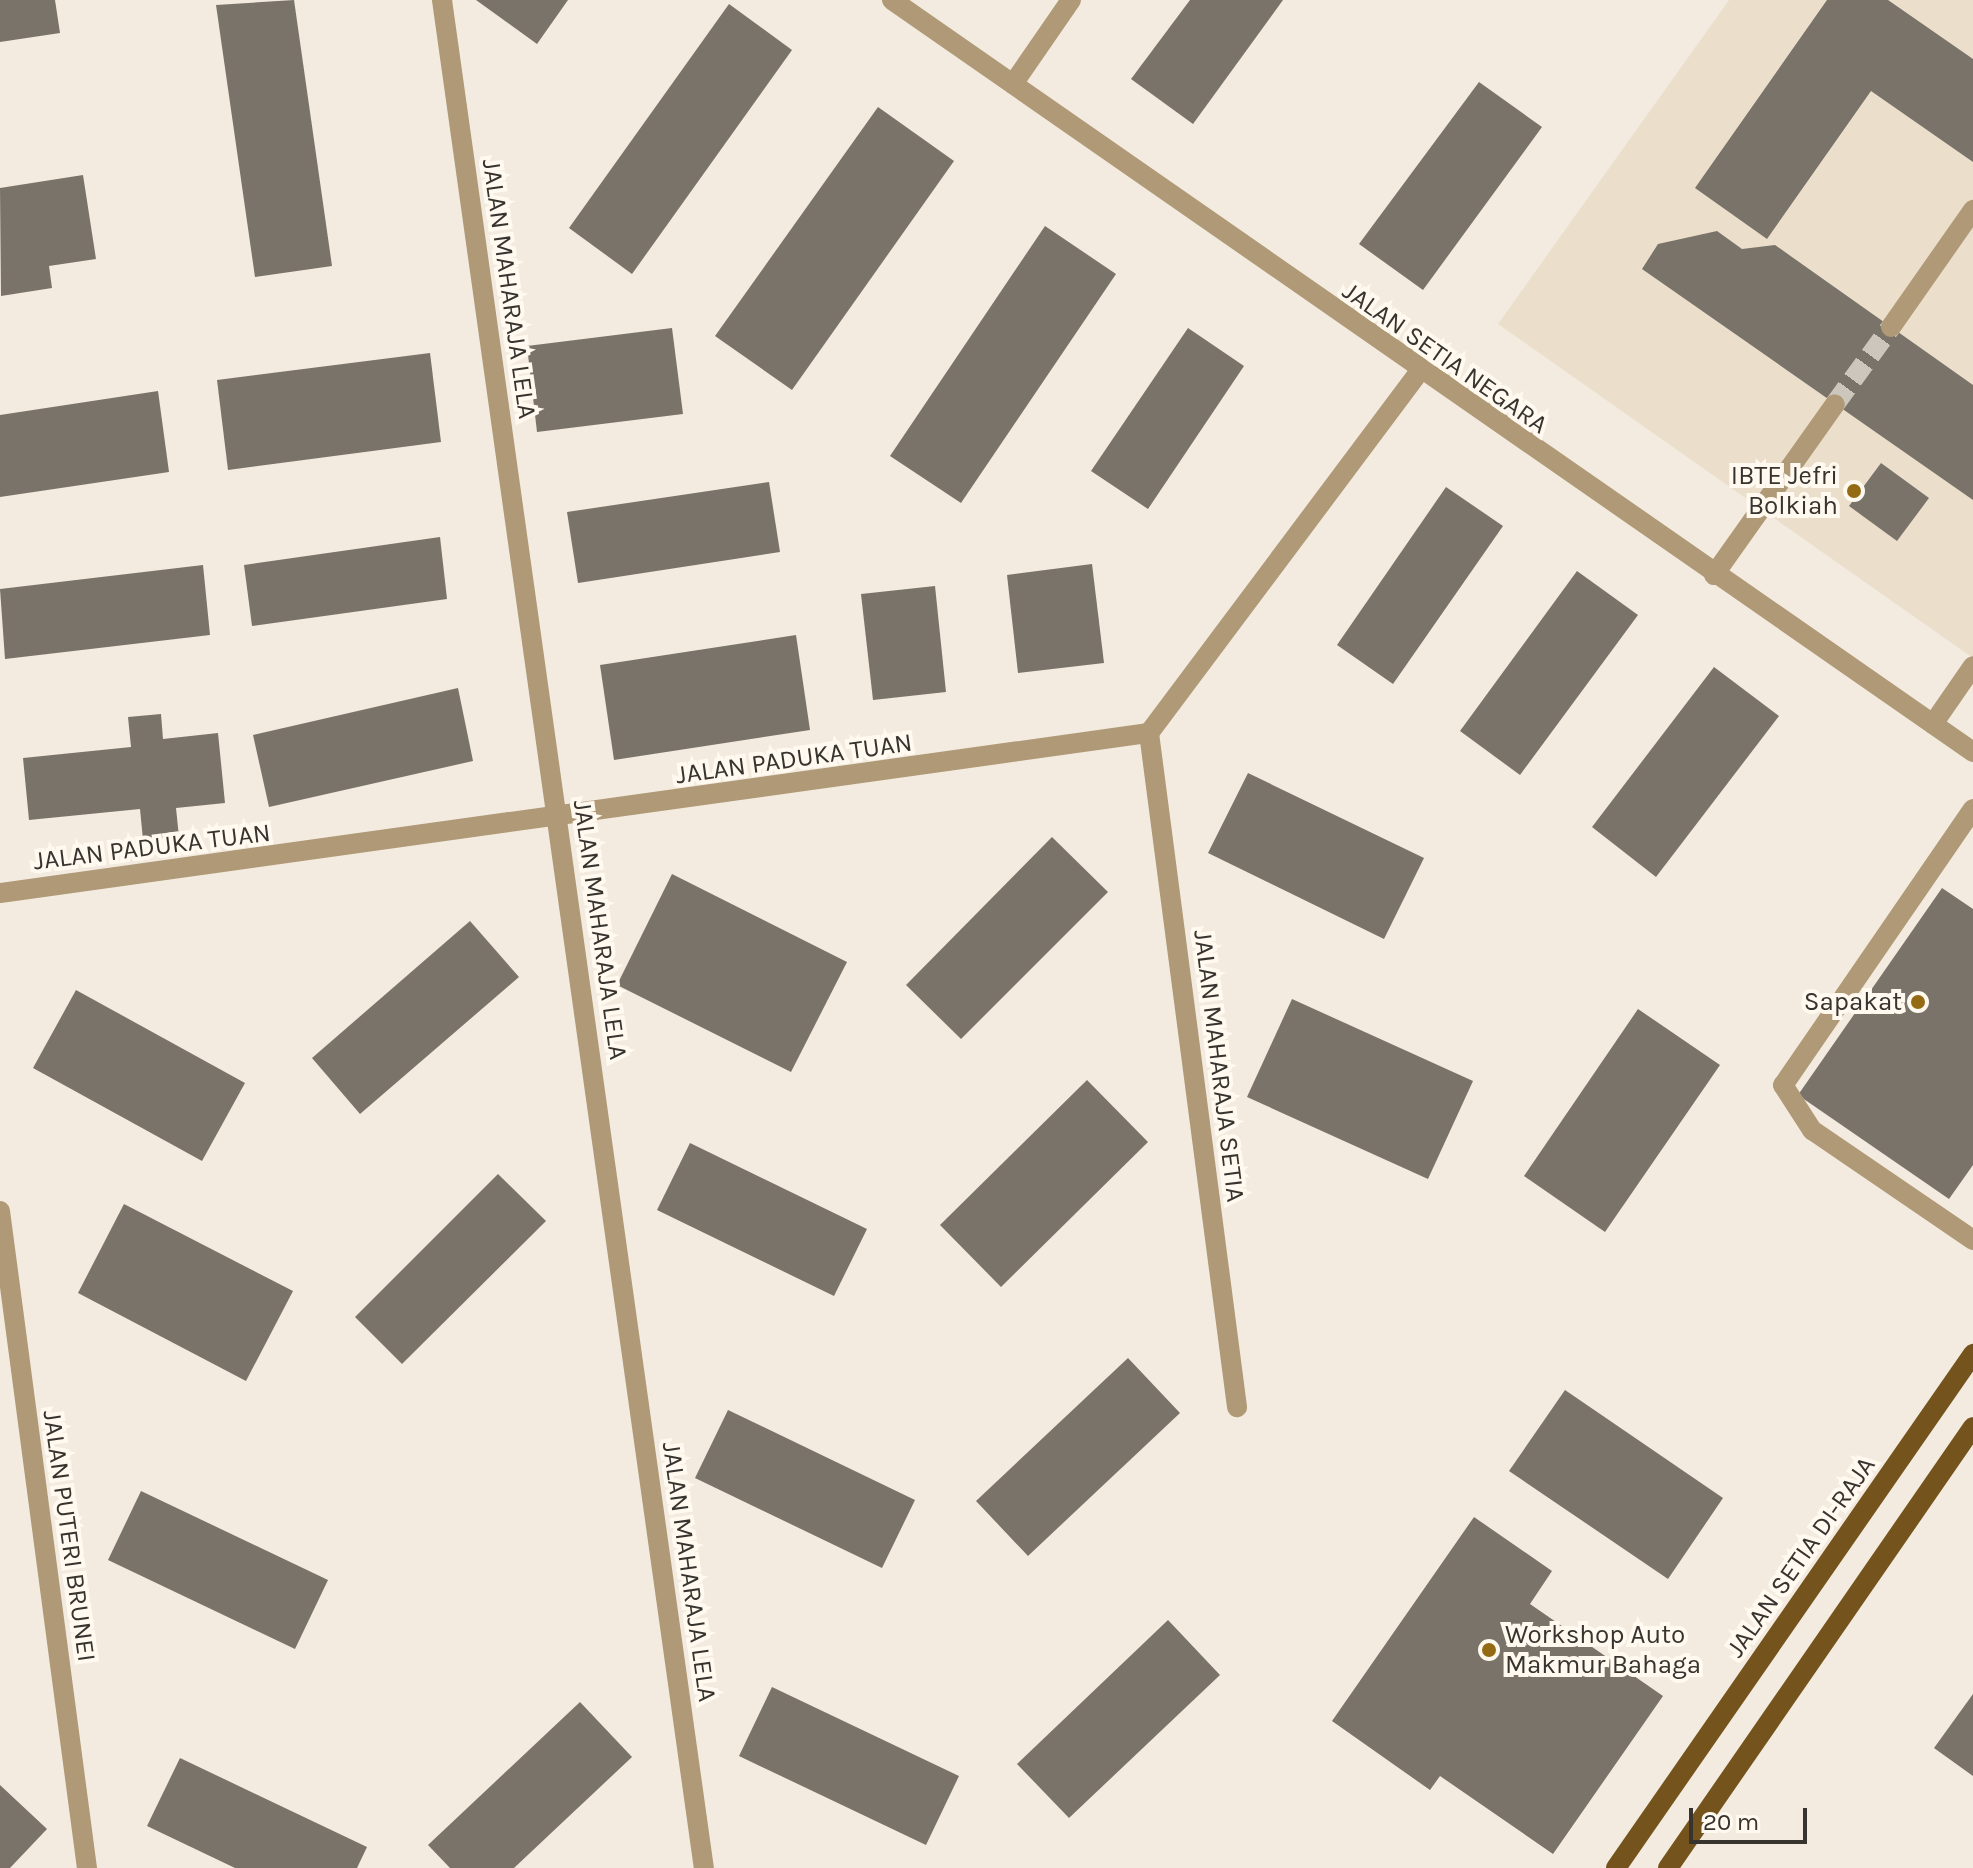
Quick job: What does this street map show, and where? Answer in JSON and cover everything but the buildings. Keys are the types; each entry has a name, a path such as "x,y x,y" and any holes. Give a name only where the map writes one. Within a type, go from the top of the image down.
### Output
{"main road":[{"name":"JALAN SETIA DI-RAJA","path":"1616,1868 1973,1354"},
{"path":"1668,1868 1973,1427"}],"street":[{"name":"JALAN MAHARAJA LELA","path":"442,0 704,1868"},
{"name":"JALAN SETIA NEGARA","path":"892,0 1419,372 1973,752"},
{"path":"1013,84 1071,0"},
{"path":"1891,327 1973,210"},
{"path":"1149,733 1419,372"},
{"path":"1714,575 1835,404"},
{"path":"1933,724 1973,666"},
{"name":"JALAN PADUKA TUAN","path":"0,893 559,819 1149,733"},
{"name":"JALAN MAHARAJA SETIA","path":"1149,733 1237,1407"},
{"path":"1973,809 1783,1085 1812,1130 1973,1240"},
{"name":"JALAN PUTERI BRUNEI","path":"0,1211 87,1868"}],"shaded area":[{"name":"IBTE Jefri Bolkiah","path":"1729,0 1973,0 1973,658 1498,324"}],"tunnel":[{"path":"1835,404 1891,327"}],"place":[{"name":"IBTE Jefri Bolkiah","path":"1854,491"},
{"name":"Sapakat","path":"1918,1002"},
{"name":"Workshop Auto Makmur Bahaga","path":"1489,1650"}]}
